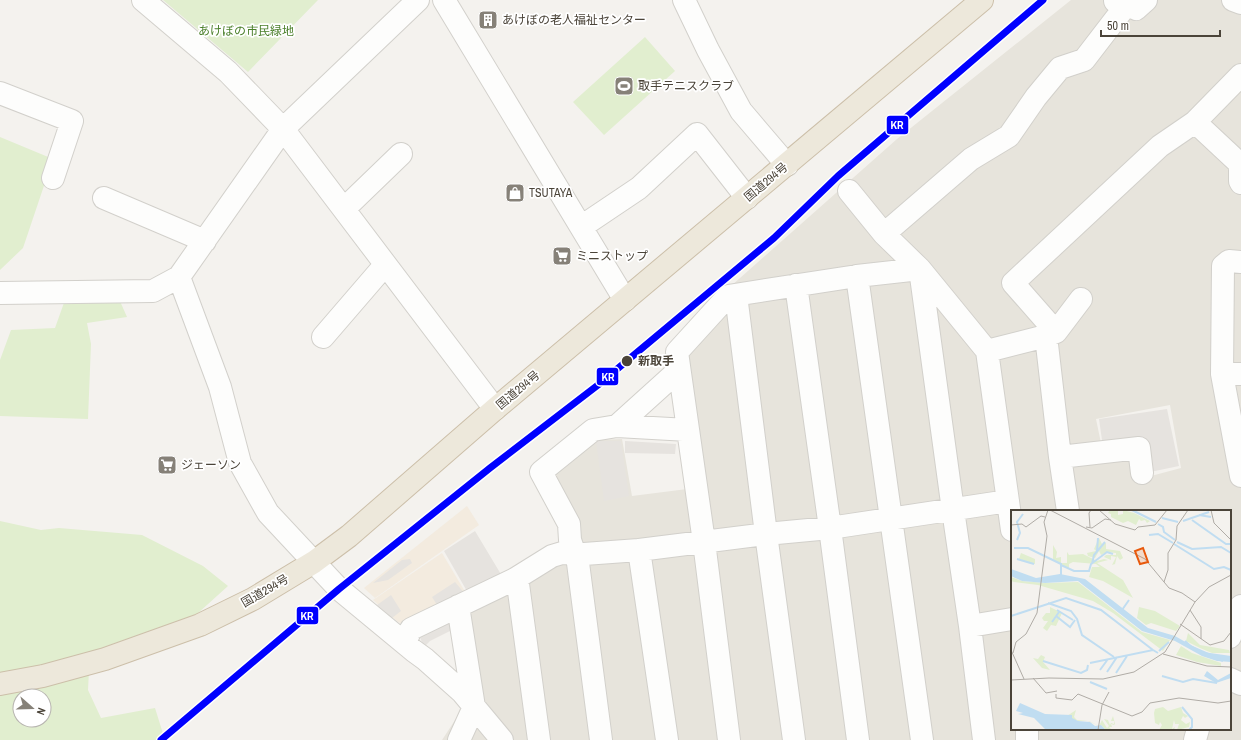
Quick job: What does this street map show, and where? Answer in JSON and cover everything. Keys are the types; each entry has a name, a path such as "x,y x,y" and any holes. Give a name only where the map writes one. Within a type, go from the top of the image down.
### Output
{"highway":[{"name":"国道294号","path":"0,684 44,676 105,659 200,625 253,599 314,562 349,536 495,409 982,0"}],"street":[{"path":"143,0 228,72 283,129 495,409"},
{"path":"0,293 153,291 179,277 283,129 418,0"},
{"path":"444,0 625,300"},
{"path":"684,0 740,112 786,165"},
{"path":"1234,0 1241,3"},
{"path":"884,234 971,159 1009,136 1036,97 1060,68 1084,60 1128,1"},
{"path":"1068,510 1060,457 1051,334 1013,283 1160,146 1195,122 1241,75"},
{"path":"0,93 72,121 53,178"},
{"path":"1195,122 1240,164 1241,183"},
{"path":"581,227 639,188 697,134 747,198"},
{"path":"344,209 401,154"},
{"path":"849,191 884,234 920,269 988,351 1011,523"},
{"path":"104,198 204,241"},
{"path":"1232,264 1232,374 1241,476"},
{"path":"323,337 385,265"},
{"path":"730,740 677,352 728,296 857,276 920,269"},
{"path":"920,269 952,510 970,626 984,740"},
{"path":"857,276 922,740"},
{"path":"179,277 220,387 240,463 268,513 340,589 425,659 462,692 502,740"},
{"path":"796,286 858,740"},
{"path":"736,295 794,740"},
{"path":"988,351 1051,334 1081,299"},
{"path":"617,426 679,370"},
{"path":"601,740 578,563 570,540 569,524 541,472 593,430 617,426 688,430"},
{"path":"1060,457 1139,448 1142,473"},
{"path":"405,644 411,629 515,579 552,556 562,553 575,554 639,550 766,534 830,528 1008,501"},
{"path":"639,550 667,740"},
{"path":"515,579 518,584 540,740"},
{"path":"458,606 474,707 459,740"},
{"path":"1231,634 1241,606"},
{"path":"970,626 1011,619"},
{"path":"1231,679 1241,684"},
{"path":"1195,740 1198,730"}],"shaded area":[{"path":"1071,0 1241,0 1241,740 442,740 465,705 463,609 560,564 591,562 553,473 593,440 622,439 632,496 703,487 685,350 731,286 897,139","holes":["1170,405 1181,468 1151,476 1142,445 1102,448 1096,419"]},
{"path":"1167,409 1179,466 1150,472 1144,442 1103,447 1099,419"},
{"path":"596,441 621,441 629,496 604,501"},
{"path":"625,441 676,444 675,454 625,453"},
{"path":"467,506 479,525 375,598 364,588"},
{"path":"475,531 502,576 468,593 444,551"},
{"path":"442,553 467,595 406,625 398,622 373,600"},
{"path":"410,559 412,563 388,580 373,583 402,560"},
{"path":"455,582 466,595 439,608 432,597"},
{"path":"391,595 401,611 392,618 377,605"},
{"path":"450,617 452,630 430,641 424,647 419,635"}],"green space":[{"name":"あけぼの市民緑地","path":"163,0 318,0 248,72"},
{"name":"取手テニスクラブ","path":"645,37 675,71 604,135 573,102"},
{"path":"0,137 53,159 23,248 0,270"},
{"path":"119,299 127,317 87,323 91,344 88,419 0,416 0,360 11,330 55,328 65,300"},
{"path":"0,521 41,530 59,528 142,535 203,566 228,586 197,614 90,652 88,690 101,718 155,708 165,740 0,740"}],"transit line":[{"name":"KR","path":"161,740 339,589 490,468 598,385 774,238 838,176 1043,0"}],"place":[{"name":"あけぼの老人福祉センター","path":"488,20"},
{"name":"取手テニスクラブ","path":"624,86"},
{"name":"TSUTAYA","path":"515,193"},
{"name":"ミニストップ","path":"562,256"},
{"name":"新取手","path":"627,361"},
{"name":"ジェーソン","path":"167,465"}]}
